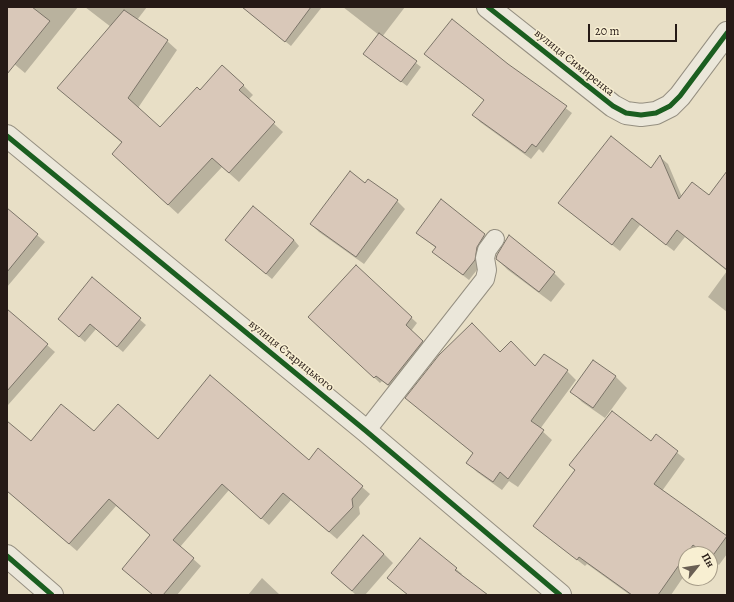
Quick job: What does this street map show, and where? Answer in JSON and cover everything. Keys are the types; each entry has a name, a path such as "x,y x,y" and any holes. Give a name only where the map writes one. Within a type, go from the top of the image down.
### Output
{"street":[{"name":"вулиця Симиренка","path":"488,7 613,106 626,113 641,115 656,113 670,106 724,42"},
{"name":"вулиця Старицького","path":"7,136 366,431 560,595"},
{"path":"7,556 52,595"}],"lane":[{"path":"366,431 485,279 487,270 485,258 487,250 495,239"}],"building":[{"path":"7,7 32,7 50,21 7,74"},
{"path":"242,7 311,7 285,42"},
{"path":"124,10 168,40 128,98 160,127 197,87 200,90 222,65 244,85 239,90 275,122 229,173 212,158 168,205 112,154 122,142 57,88"},
{"path":"452,19 508,64 567,106 536,147 532,144 525,153 472,115 484,100 424,54"},
{"path":"379,33 417,61 401,82 363,54"},
{"path":"611,136 651,168 660,155 679,199 692,182 709,195 727,171 727,270 677,230 666,245 632,218 612,245 558,203"},
{"path":"350,171 365,183 368,179 398,200 356,257 310,224"},
{"path":"441,199 485,234 477,247 475,260 463,275 432,252 436,247 416,233"},
{"path":"253,206 294,240 266,274 225,240"},
{"path":"7,208 38,234 7,272"},
{"path":"509,235 555,272 539,292 496,259"},
{"path":"356,265 412,317 406,325 423,341 388,385 376,376 374,378 308,317"},
{"path":"92,277 141,318 117,347 90,324 79,337 58,319"},
{"path":"7,309 48,344 7,391"},
{"path":"472,323 500,352 511,341 535,366 544,354 568,370 531,421 544,430 508,479 500,472 493,482 466,463 473,453 405,398 439,355"},
{"path":"593,360 616,376 593,408 570,392"},
{"path":"210,375 309,460 318,448 363,486 352,499 353,507 329,532 283,493 261,519 222,484 173,540 194,558 163,595 153,595 122,569 150,535 109,499 69,544 7,491 7,421 31,441 61,404 94,431 118,404 158,439"},
{"path":"612,411 651,441 656,434 678,451 654,484 727,536 718,548 718,546 678,546 678,566 658,595 632,595 579,557 577,560 533,526 575,470 569,465"},
{"path":"363,535 384,554 352,591 331,573"},
{"path":"420,538 457,568 455,570 488,595 408,595 387,578"}],"cycle path":[{"path":"488,7 613,106 626,113 641,115 656,113 670,106 680,96 727,33"},
{"path":"7,136 366,431 560,595"},
{"path":"7,556 52,595"}]}
